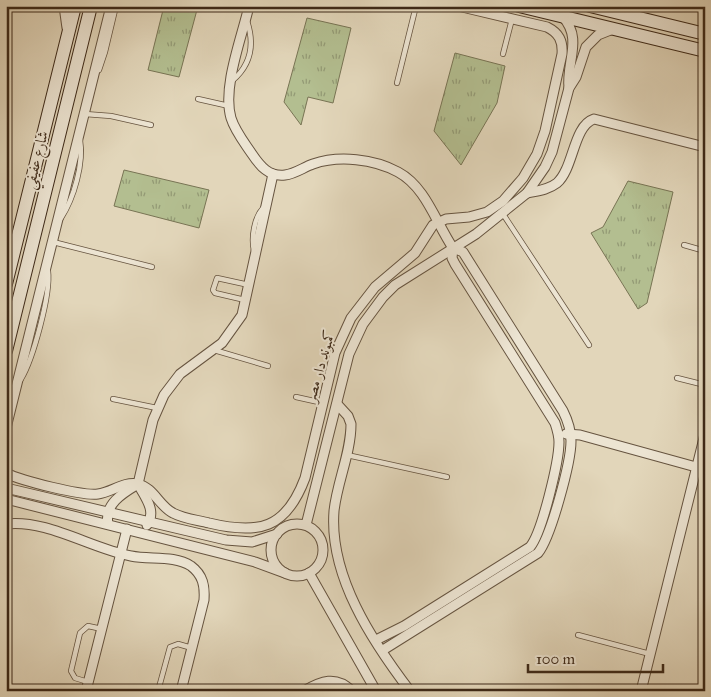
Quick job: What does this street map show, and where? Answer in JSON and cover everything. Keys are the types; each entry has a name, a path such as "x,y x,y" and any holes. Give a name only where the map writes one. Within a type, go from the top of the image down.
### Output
{"street":[{"path":"64,6 68,36"},
{"name":"شارع عفيفي","path":"6,284 29,198 75,6"},
{"name":"شارع عفيفي","path":"6,351 91,6"},
{"path":"6,428 111,6"},
{"path":"249,6 231,82 229,106 236,129 250,152 260,165 273,174 292,173 327,160 355,160 397,171 413,184 453,248 463,252 563,411 571,434 570,450 551,528 546,541 538,553 383,650"},
{"path":"437,222 450,218 478,216 495,207 523,178 537,154 548,119 562,47 558,35 553,30 458,6"},
{"path":"519,6 705,51"},
{"path":"590,6 705,34"},
{"path":"563,17 570,26 574,37 569,75 570,88"},
{"path":"306,525 349,354 355,339 372,310 395,285 503,214 527,193 546,167 570,88 576,77 584,51 589,42 614,29"},
{"path":"527,193 546,189 560,179 584,126 594,118 705,147"},
{"path":"140,532 149,522 151,509 138,484 157,408 171,384 180,374 213,350 236,325 246,300 273,174"},
{"path":"29,198 43,201"},
{"name":"كمبوند دار مصر","path":"138,484 148,489 166,509 180,516 234,529 253,530 279,518 297,496 305,478 335,353 351,318 376,287 415,253 426,233 437,222"},
{"path":"376,640 412,621 530,547 541,526 558,451 559,435 547,409 455,264 452,258 453,248"},
{"path":"337,404 348,416 351,424 334,512 336,550 350,594 376,640 410,691"},
{"path":"559,435 571,434 696,466"},
{"path":"641,691 705,434"},
{"path":"6,473 89,495 108,492 128,484 138,484"},
{"path":"108,524 108,512 119,497 138,484"},
{"path":"6,488 239,542 252,542 277,534 290,525 306,525 318,534 323,548 320,563 309,573 301,576 285,573 255,562 6,499"},
{"path":"6,524 15,523 64,534 120,554 169,559 189,565 197,571 205,590 181,691"},
{"path":"88,686 127,529"},
{"path":"277,534 272,542 273,560 285,573"},
{"path":"309,573 376,691"},
{"path":"304,691 317,682 327,680 337,681 352,691"}],"lane":[{"path":"93,80 104,58 116,6"},
{"path":"397,82 416,6"},
{"path":"503,54 512,19"},
{"path":"198,99 229,106"},
{"path":"85,114 110,116 151,125"},
{"path":"503,214 589,345"},
{"path":"53,242 152,267"},
{"path":"684,245 705,251"},
{"path":"246,300 214,293 213,290 217,278 249,285"},
{"path":"213,350 268,366"},
{"path":"677,378 705,385"},
{"path":"296,397 323,403"},
{"path":"113,399 157,408"},
{"path":"345,455 447,477"},
{"path":"88,686 75,678 71,671 80,633 88,626 102,629"},
{"path":"578,635 650,654"},
{"path":"158,691 170,647 178,644 192,648"}],"green space":[{"path":"164,6 198,6 179,77 148,70"},
{"path":"307,18 351,28 333,103 308,97 301,125 284,102"},
{"path":"455,53 505,66 497,103 461,165 434,131"},
{"path":"124,170 209,190 199,228 114,206"},
{"path":"628,181 673,192 647,303 638,309 591,233 603,227"}]}
